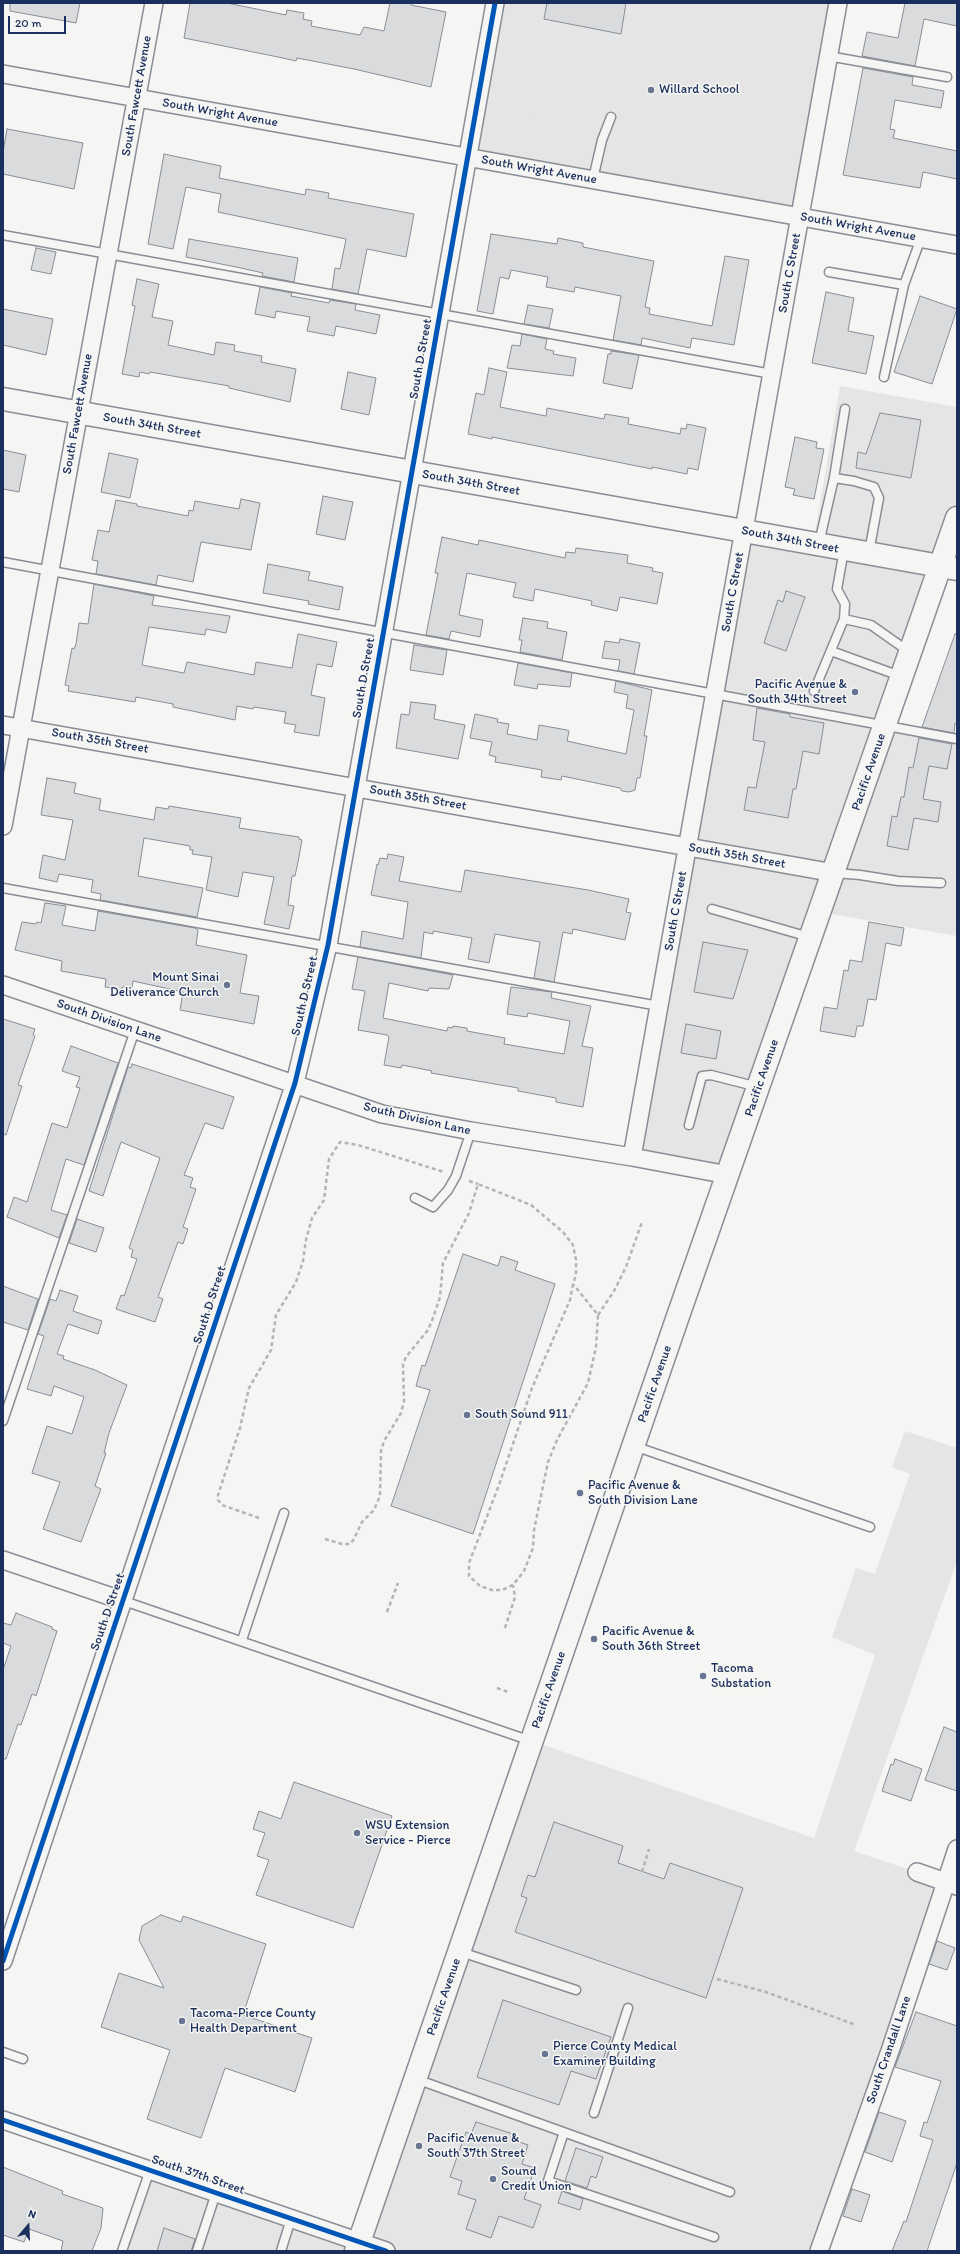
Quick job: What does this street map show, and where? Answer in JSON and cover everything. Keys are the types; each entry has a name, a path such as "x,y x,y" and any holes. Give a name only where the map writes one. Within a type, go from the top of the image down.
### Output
{"main road":[{"name":"South 34th Street","path":"3,399 744,531 818,546 948,568"},
{"name":"Pacific Avenue","path":"358,2246 910,652 948,568 957,518"}],"street":[{"name":"South Fawcett Avenue","path":"3,826 154,3"},
{"name":"South D Street","path":"3,1961 124,1601 295,1083 328,946 495,3"},
{"name":"South C Street","path":"632,1157 838,3"},
{"name":"South Wright Avenue","path":"3,74 957,245"},
{"name":"South 35th Street","path":"3,724 834,873"},
{"name":"South Division Lane","path":"3,985 295,1083 382,1114 471,1131 632,1157 728,1175"},
{"path":"3,1560 124,1601"},
{"name":"South Crandall Lane","path":"820,2251 891,2048 951,1884 957,1849"},
{"path":"917,1872 951,1884"},
{"name":"South 37th Street","path":"3,2120 291,2219 358,2246 386,2251"}],"lane":[{"path":"828,56 947,76"},
{"path":"594,180 602,140 611,117"},
{"path":"3,236 440,313 772,374"},
{"path":"884,377 904,285 921,238"},
{"path":"829,272 904,285"},
{"path":"818,546 834,478 845,409"},
{"path":"834,478 854,481 874,487 879,498 868,554"},
{"path":"814,691 844,619 845,604 837,589 844,550"},
{"path":"3,562 957,739"},
{"path":"844,619 871,625 910,652"},
{"path":"831,651 902,677"},
{"path":"834,873 860,875 898,881 941,883"},
{"path":"3,888 659,1006"},
{"path":"712,909 811,938"},
{"path":"3,1421 135,1030"},
{"path":"690,1125 702,1076 711,1075 759,1087"},
{"path":"415,1198 433,1207 448,1190 456,1176 471,1131"},
{"path":"634,1446 870,1527"},
{"path":"242,1640 284,1513"},
{"path":"124,1601 242,1640 532,1741"},
{"path":"460,1952 576,1990"},
{"path":"594,2113 628,2008"},
{"path":"3,2052 23,2059"},
{"path":"416,2079 730,2192"},
{"path":"564,2132 548,2181 714,2237"},
{"path":"122,2251 150,2170"},
{"path":"196,2251 216,2193"},
{"path":"281,2251 291,2219"}],"path":[{"path":"259,1518 222,1505 218,1500 218,1494 240,1428 249,1388 271,1350 276,1315 296,1282 303,1261 306,1240 312,1218 324,1200 329,1159 340,1142 358,1145 456,1176 531,1205 563,1232 573,1245 576,1260 576,1275 570,1300 532,1388 501,1478 469,1563 469,1576 480,1586 492,1590 502,1590 513,1584 524,1571 533,1548 534,1530 548,1462 557,1440 588,1383 596,1347 598,1315 614,1291 626,1267 642,1222"},
{"path":"326,1539 342,1544 350,1544 362,1522 374,1510 380,1496 380,1451 384,1441 401,1413 404,1393 403,1364 406,1357 428,1330 433,1318 440,1297 444,1263 469,1213 478,1184"},
{"path":"574,1284 598,1315"},
{"path":"387,1612 398,1583"},
{"path":"505,1628 515,1597 513,1584"},
{"path":"497,1688 508,1692"},
{"path":"642,1872 649,1848"},
{"path":"717,1979 766,1992 856,2025"}],"shaded area":[{"name":"Willard School","path":"495,3 838,3 800,217 468,157"},
{"path":"533,25 589,34 591,28 621,34 615,61 606,60 594,126 528,111 539,48 530,45"},
{"path":"840,386 957,407 957,569 940,566 885,725 957,739 957,936 820,912 728,1175 632,1157 744,531 813,544"},
{"path":"905,1431 957,1448 957,1561 854,1851 946,1882 820,2251 122,2251 150,2170 359,2242 532,1741 814,1838 875,1655 832,1637 856,1568 875,1574 910,1474 892,1467"}],"building":[{"path":"10,3 80,3 76,23 10,11"},
{"path":"190,3 227,3 286,15 287,10 304,13 303,19 312,21 311,26 360,35 364,27 384,31 390,3 412,3 411,5 446,12 431,87 354,69 297,58 296,61 184,38"},
{"path":"547,3 626,3 621,34 544,19"},
{"path":"905,3 957,3 957,26 924,19 915,66 862,56 867,32 898,38"},
{"path":"863,68 913,77 912,85 944,91 941,108 895,100 890,129 895,130 893,138 957,151 957,179 923,172 920,188 843,175"},
{"path":"7,129 83,143 74,189 3,174 3,152"},
{"path":"164,154 221,166 219,178 305,195 306,189 329,193 328,198 414,214 406,257 367,249 358,294 332,289 335,268 340,269 346,239 218,212 221,194 186,187 173,249 148,244"},
{"path":"491,234 557,244 558,238 583,243 583,247 654,261 645,307 650,308 649,314 712,326 725,256 749,260 734,345 692,338 690,348 642,338 641,345 613,340 621,296 575,287 574,292 546,287 548,277 511,270 509,279 500,277 493,314 477,311"},
{"path":"189,239 298,258 294,282 262,276 263,273 186,257"},
{"path":"36,248 56,252 51,274 31,270"},
{"path":"137,279 159,284 152,317 173,321 168,345 214,355 216,342 235,345 234,351 262,356 261,362 296,369 290,402 229,388 229,386 150,372 149,374 140,372 139,377 122,374 135,306 132,305"},
{"path":"260,287 292,293 291,296 329,303 330,300 356,304 355,310 380,315 376,334 336,326 334,336 307,331 310,317 276,311 275,318 255,314"},
{"path":"826,292 854,298 848,331 874,336 866,374 812,363"},
{"path":"920,296 957,309 932,384 894,372"},
{"path":"528,305 553,309 549,328 524,324"},
{"path":"3,309 53,319 46,355 3,345"},
{"path":"522,334 547,339 545,349 554,351 553,354 576,358 573,376 507,368 512,345 520,346"},
{"path":"611,351 639,355 632,389 603,383 608,354 611,354"},
{"path":"489,368 507,372 500,407 546,416 547,408 604,419 605,414 629,418 628,424 680,434 681,428 686,429 687,424 706,428 698,470 688,468 687,474 652,467 652,469 492,437 492,439 468,434 476,393 484,395"},
{"path":"348,372 376,378 369,415 341,409"},
{"path":"880,413 921,420 911,478 856,468 858,452 866,454"},
{"path":"795,437 817,442 816,448 824,449 814,499 793,495 795,489 785,487"},
{"path":"3,450 26,455 19,492 3,489"},
{"path":"109,453 138,459 130,498 101,492"},
{"path":"323,496 353,502 345,540 316,534"},
{"path":"241,499 260,503 251,550 201,542 193,582 158,575 156,585 96,574 98,561 92,560 98,530 109,532 116,500 137,504 137,506 188,516 189,510 193,511 195,501 239,509"},
{"path":"442,537 478,545 479,540 565,558 566,552 575,553 576,548 628,555 627,563 653,568 652,571 663,573 657,604 620,597 617,611 591,605 592,601 535,589 533,601 513,597 516,583 467,573 459,615 483,620 480,637 451,631 449,639 426,635 438,573 435,573"},
{"path":"268,564 310,572 308,580 343,587 339,610 308,604 309,601 263,593"},
{"path":"94,584 154,596 152,605 230,616 226,633 206,629 205,635 149,627 142,665 184,673 187,662 254,675 256,662 292,668 298,634 337,642 332,667 317,664 311,695 325,698 319,736 294,732 296,725 284,723 286,712 237,706 235,720 173,707 173,704 136,697 135,702 68,691 69,686 65,685 72,648 74,649 76,644 79,623 88,624"},
{"path":"786,591 805,597 786,651 764,643 778,600 783,602"},
{"path":"523,618 548,622 547,628 567,632 562,660 520,652 522,640 519,640"},
{"path":"955,634 957,634 957,724 955,723 954,733 922,727"},
{"path":"620,639 640,643 634,674 618,671 620,660 602,658 605,641 619,643"},
{"path":"414,645 447,650 443,675 410,670"},
{"path":"518,663 572,673 570,687 538,684 537,689 514,685"},
{"path":"616,681 652,690 644,736 647,736 640,778 637,778 635,790 629,792 622,791 620,788 562,776 561,780 541,777 542,770 495,762 496,757 489,755 492,742 470,738 475,714 498,719 497,722 509,724 507,734 537,740 539,725 569,731 567,741 626,754 634,710 626,708 628,695 614,692"},
{"path":"411,702 436,705 434,719 465,725 458,759 396,748 401,714 409,715"},
{"path":"757,708 790,714 790,717 824,723 819,754 803,751 796,789 793,789 788,818 744,810 748,787 756,788 765,742 753,740"},
{"path":"919,738 952,744 947,769 929,766 923,799 941,802 938,822 914,818 908,850 887,846 892,816 897,817 901,797 904,797 909,767 913,768"},
{"path":"47,778 76,783 74,793 101,799 99,810 154,820 156,807 168,809 169,806 241,818 239,828 299,837 299,839 302,840 295,876 292,876 288,905 294,906 289,929 264,924 274,877 243,872 238,897 206,890 212,857 192,854 193,850 190,850 190,846 144,838 138,876 203,888 197,917 100,900 101,894 91,892 93,880 59,874 57,882 39,878 43,855 65,860 73,820 41,815"},
{"path":"388,854 404,857 399,881 461,892 465,870 588,890 629,899 626,912 631,913 625,940 573,929 572,934 563,932 554,982 534,978 540,942 495,934 489,963 468,959 472,938 433,931 433,934 424,932 421,958 360,947 362,931 403,939 408,902 371,895 377,864 378,865 380,858 387,859"},
{"path":"45,903 66,906 62,925 95,931 98,911 195,928 198,930 196,945 247,955 240,993 259,996 254,1024 180,1010 183,992 133,981 132,988 122,987 122,990 105,987 106,979 61,971 62,961 15,950 22,922 36,924 37,922 41,923"},
{"path":"869,922 904,928 901,946 886,943 876,1000 868,999 863,1026 857,1026 855,1037 820,1031 824,1007 837,1009 844,970 848,971 850,960 862,962"},
{"path":"703,942 748,950 733,999 694,992"},
{"path":"358,957 453,975 449,989 429,988 428,991 389,983 383,1018 447,1031 448,1027 452,1028 453,1026 467,1028 467,1031 505,1038 504,1044 564,1054 570,1021 528,1013 527,1017 507,1014 511,987 552,992 551,998 591,1006 582,1046 593,1048 583,1107 556,1102 556,1098 518,1091 518,1088 431,1073 432,1071 402,1065 401,1068 384,1065 389,1037 387,1035 358,1030 365,991 352,989"},
{"path":"3,1019 35,1029 33,1035 35,1036 18,1085 22,1086 6,1135 3,1134"},
{"path":"686,1024 721,1031 716,1059 681,1053"},
{"path":"71,1046 118,1063 84,1165 66,1159 51,1210 67,1215 59,1238 7,1217 14,1197 27,1202 52,1123 67,1128 80,1088 76,1087 80,1077 62,1071"},
{"path":"132,1064 234,1097 223,1129 205,1123 184,1175 193,1178 190,1187 196,1189 183,1227 188,1229 183,1244 178,1242 158,1297 163,1299 155,1322 116,1309 121,1295 124,1296 137,1259 131,1257 133,1250 129,1248 160,1158 121,1142 103,1196 89,1191 128,1067 131,1068"},
{"path":"77,1219 104,1228 96,1252 69,1243"},
{"name":"South Sound 911","path":"463,1254 498,1266 501,1256 518,1262 515,1270 555,1284 473,1534 391,1506 430,1390 416,1386 422,1365 425,1366"},
{"path":"3,1286 38,1299 28,1330 3,1322"},
{"path":"60,1290 78,1296 73,1311 102,1321 98,1334 68,1324 57,1354 64,1356 63,1359 95,1370 127,1385 109,1433 104,1453 106,1453 95,1486 101,1489 81,1542 43,1529 60,1482 32,1473 47,1426 72,1434 84,1397 54,1386 51,1396 27,1389 44,1336 38,1334 50,1299 56,1301"},
{"path":"16,1613 52,1627 52,1629 57,1631 36,1696 32,1694 21,1725 18,1724 6,1759 3,1759 3,1670 11,1646 3,1643 3,1623 11,1625"},
{"path":"944,1727 957,1732 957,1791 925,1780"},
{"path":"895,1759 922,1769 911,1801 882,1791 891,1764 893,1765"},
{"path":"294,1782 392,1816 353,1928 256,1895 269,1860 257,1856 265,1833 253,1829 259,1811 281,1819"},
{"path":"554,1822 623,1846 618,1863 664,1879 670,1863 743,1888 706,1998 515,1932 527,1898 521,1896 528,1875 535,1877"},
{"name":"Tacoma-Pierce County Health Department","path":"161,1915 181,1922 183,1916 266,1944 243,2015 312,2038 295,2092 225,2068 201,2138 147,2119 170,2050 101,2027 119,1973 164,1988 139,1940 142,1926"},
{"path":"937,1941 955,1948 947,1970 929,1964"},
{"name":"Pierce County Medical Examiner Building","path":"503,2000 611,2037 596,2079 571,2071 559,2105 477,2077"},
{"path":"916,2012 957,2026 957,2163 927,2251 892,2251 904,2221 906,2222 933,2140 920,2136 924,2122 927,2123 941,2081 895,2067"},
{"path":"879,2112 906,2121 892,2162 865,2152"},
{"name":"Sound Credit Union","path":"476,2122 513,2134 511,2139 528,2145 522,2164 535,2168 524,2199 541,2205 533,2228 499,2216 491,2238 466,2229 476,2200 458,2194 462,2181 450,2177 466,2132 471,2134"},
{"path":"576,2148 603,2157 596,2178 591,2176 587,2188 565,2181"},
{"path":"3,2167 63,2191 62,2194 103,2208 101,2228 92,2251 61,2251 63,2241 29,2229 24,2242 3,2235"},
{"path":"852,2189 870,2195 861,2222 843,2216"},
{"path":"562,2191 583,2199 580,2210 558,2203"},
{"path":"164,2228 195,2239 191,2251 157,2251"}],"cycle path":[{"path":"3,1961 295,1083 328,945 495,3"},
{"path":"3,2120 386,2251"}],"place":[{"name":"Willard School","path":"651,90"},
{"name":"Pacific Avenue & South 34th Street","path":"855,692"},
{"name":"Mount Sinai Deliverance Church","path":"227,985"},
{"name":"South Sound 911","path":"467,1415"},
{"name":"Pacific Avenue & South Division Lane","path":"580,1493"},
{"name":"Pacific Avenue & South 36th Street","path":"594,1639"},
{"name":"Tacoma Substation","path":"703,1676"},
{"name":"WSU Extension Service - Pierce","path":"357,1833"},
{"name":"Tacoma-Pierce County Health Department","path":"182,2021"},
{"name":"Pierce County Medical Examiner Building","path":"545,2054"},
{"name":"Pacific Avenue & South 37th Street","path":"419,2146"},
{"name":"Sound Credit Union","path":"493,2179"}]}
